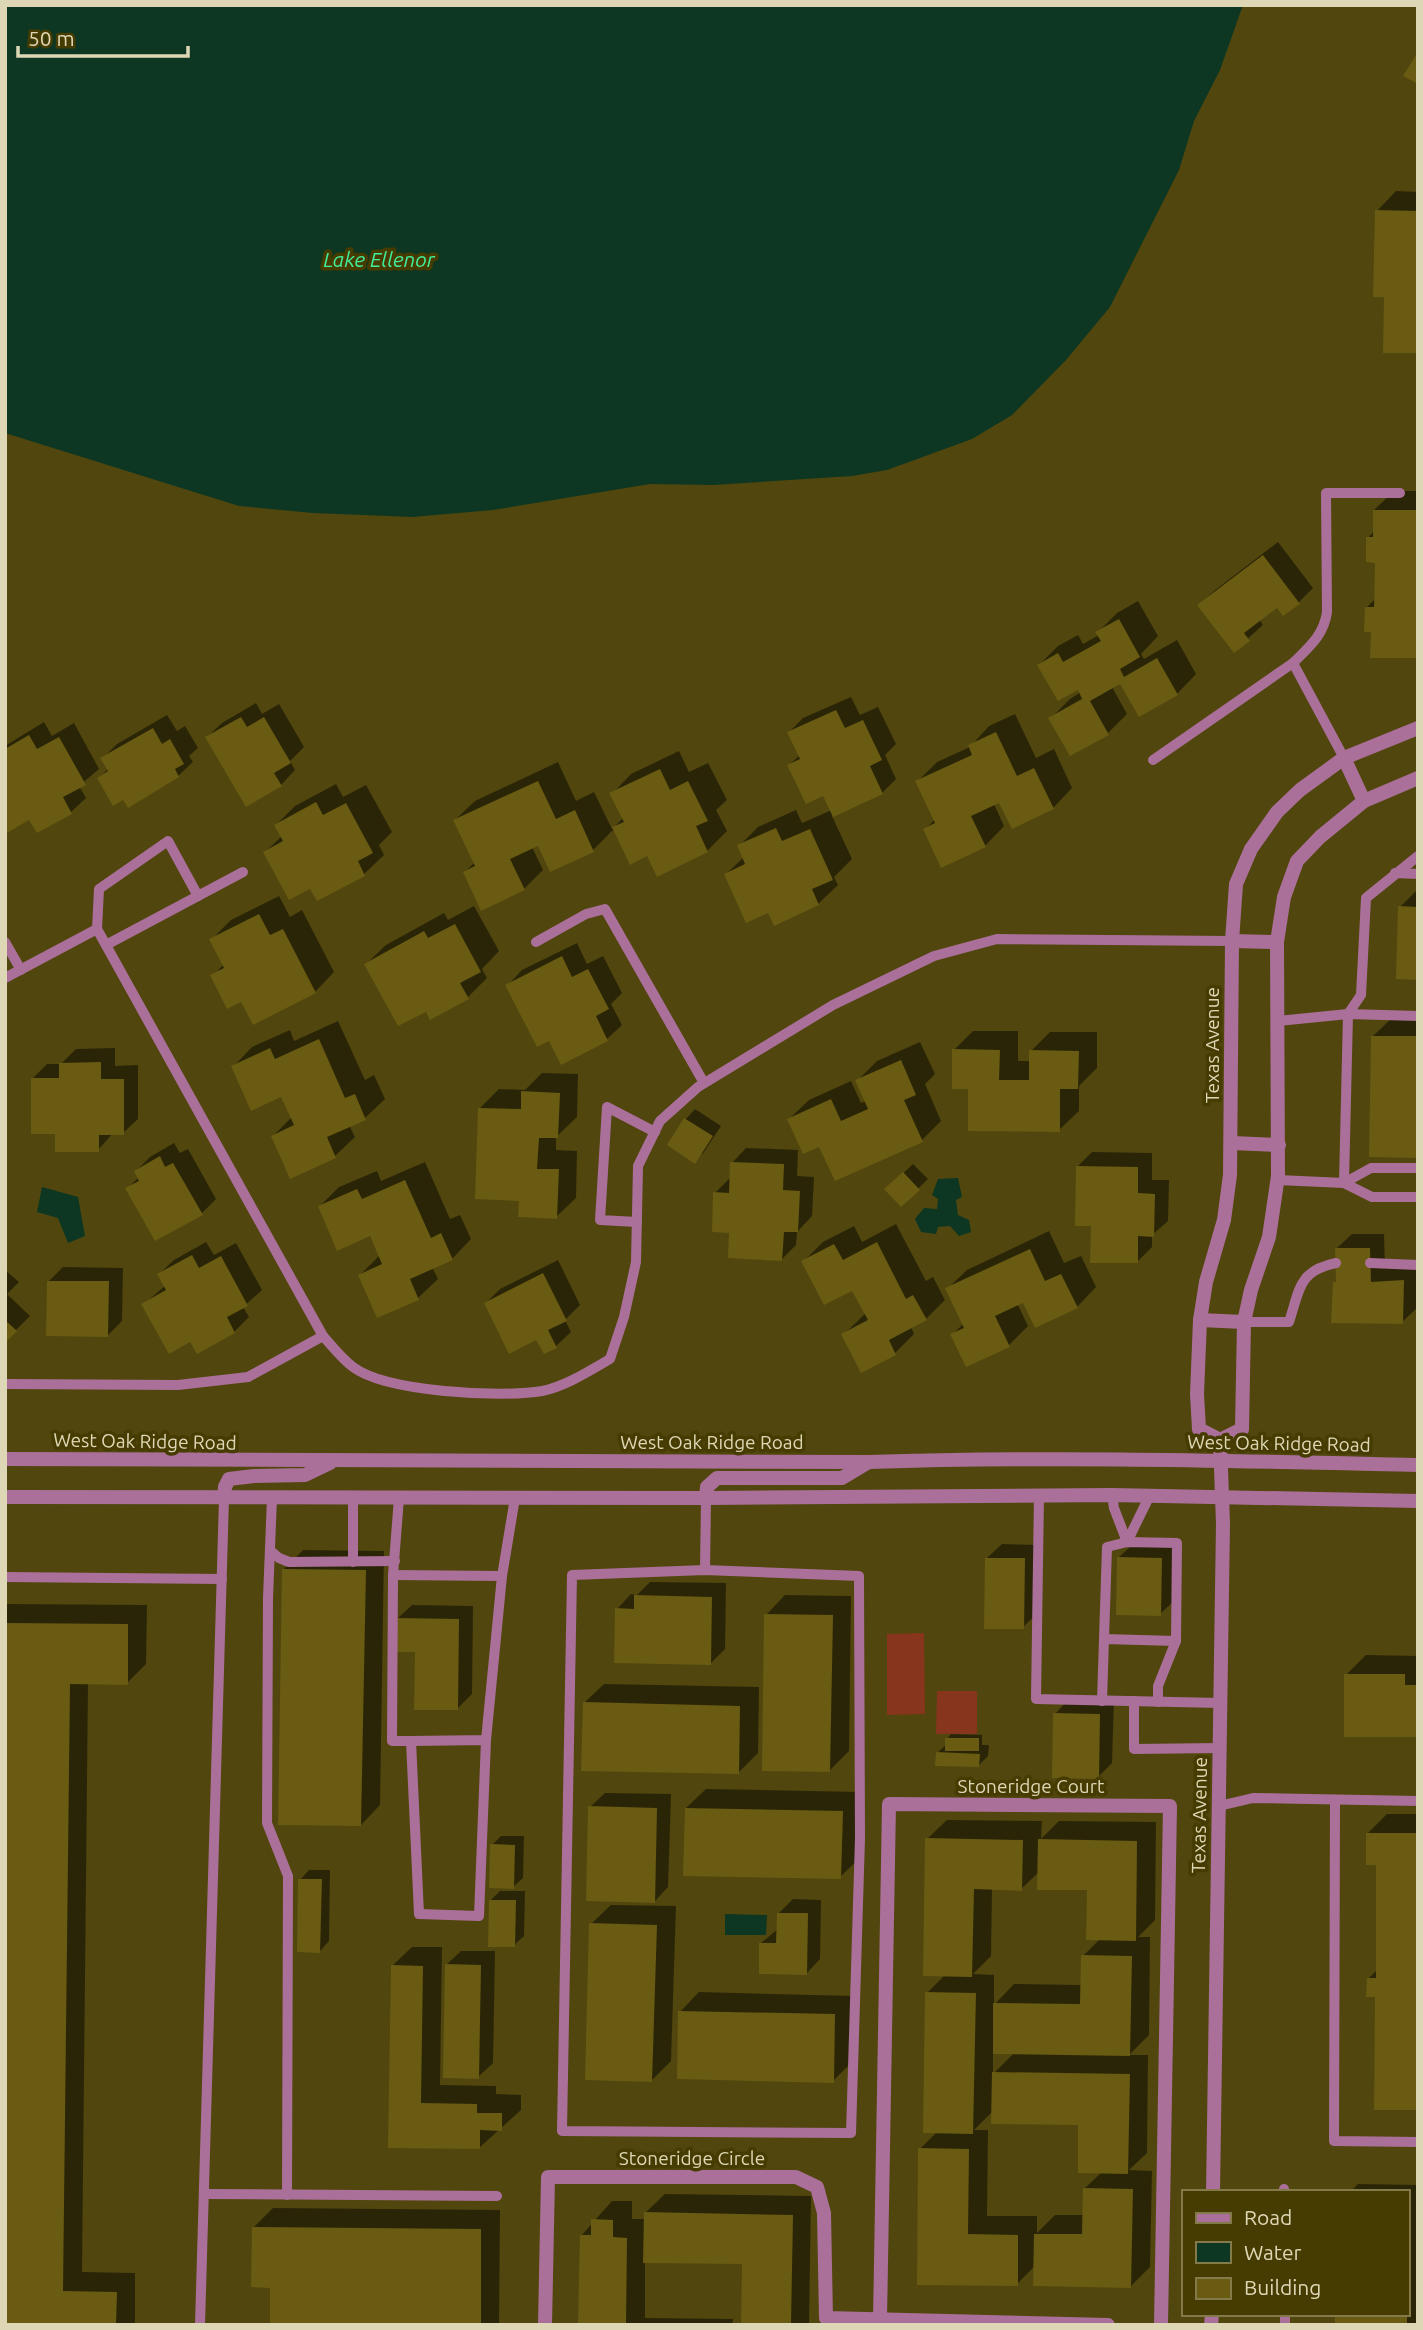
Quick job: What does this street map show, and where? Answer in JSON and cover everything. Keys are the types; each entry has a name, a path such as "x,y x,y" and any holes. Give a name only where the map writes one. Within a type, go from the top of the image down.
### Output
{"street":[{"name":"Texas Avenue","path":"1213,2190 1222,1462 1220,1440 1199,1429 1197,1394 1200,1320 1206,1282 1224,1220 1231,1143 1232,941 1236,884 1251,849 1277,812 1300,790 1344,758 1418,728"},
{"path":"1344,758 1364,801"},
{"path":"1220,1440 1242,1429 1244,1322 1251,1290 1269,1237 1278,1180 1278,942 1283,897 1297,861 1320,836 1364,801 1418,778"},
{"path":"1232,941 1278,942"},
{"path":"1231,1143 1279,1145"},
{"path":"1200,1320 1244,1322"},
{"name":"West Oak Ridge Road","path":"5,1459 869,1462 985,1458 1418,1465"},
{"path":"224,1498 229,1479 305,1475 334,1461"},
{"path":"706,1498 707,1487 717,1478 842,1478 869,1462"},
{"path":"5,1497 706,1498 1150,1495 1418,1501"},
{"name":"Stoneridge Court","path":"880,2320 889,1804 1170,1806 1161,2325"},
{"name":"Stoneridge Circle","path":"545,2325 548,2177 796,2177 817,2188 824,2213 826,2318 852,2322"},
{"path":"852,2322 880,2320 1108,2325"}],"lane":[{"path":"1153,760 1293,663 1316,640 1325,626 1327,612 1326,493 1400,493"},
{"path":"1293,663 1344,758"},
{"path":"198,896 168,841 99,889 97,929 323,1336 353,1367 382,1380 419,1387 490,1393 543,1391 610,1359 624,1317 636,1262 638,1166 660,1121 704,1083 834,1005 934,956 997,939 1232,941"},
{"path":"1344,1183 1348,1014 1361,995 1366,898 1418,856"},
{"path":"106,945 243,872"},
{"path":"1395,873 1418,874"},
{"path":"536,942 586,914 605,909 704,1083"},
{"path":"5,978 97,929"},
{"path":"5,942 21,970"},
{"path":"1278,1021 1348,1014 1418,1016"},
{"path":"637,1222 600,1220 607,1107 654,1132"},
{"path":"1344,1183 1371,1168 1418,1168"},
{"path":"1278,1180 1344,1183 1372,1197 1418,1197"},
{"path":"1244,1322 1289,1322 1308,1274 1318,1267 1336,1263"},
{"path":"1370,1263 1418,1265"},
{"path":"5,1384 178,1385 248,1377 323,1336"},
{"path":"1039,1495 1036,1699 1220,1703"},
{"path":"1112,1495 1127,1542"},
{"path":"1127,1542 1150,1495"},
{"path":"200,2325 224,1498"},
{"path":"272,1498 272,1552 268,1598 267,1823 288,1876 287,2195"},
{"path":"353,1498 353,1562"},
{"path":"398,1498 393,1575 392,1741 486,1740"},
{"path":"411,1741 419,1914 479,1916 486,1740 502,1576 515,1498"},
{"path":"705,1570 706,1498"},
{"path":"1102,1701 1107,1547 1127,1542 1177,1543 1176,1641 1158,1686 1158,1702"},
{"path":"272,1552 289,1562 395,1561"},
{"path":"705,1570 859,1576 860,1838 850,2133 562,2131 572,1575 705,1570"},
{"path":"393,1575 502,1576"},
{"path":"5,1577 222,1579"},
{"path":"1104,1639 1176,1641"},
{"path":"1134,1701 1134,1749 1220,1748"},
{"path":"1219,1806 1253,1798 1418,1801"},
{"path":"1335,1800 1334,2141 1418,2142"},
{"path":"204,2194 497,2196"}],"shaded area":[{"path":"924,1633 925,1714 887,1715 887,1634"},
{"path":"937,1691 977,1691 977,1734 936,1734"}],"water":[{"name":"Lake Ellenor","path":"5,5 1243,5 1220,70 1194,121 1179,170 1110,307 1066,360 1012,415 972,439 887,470 852,476 714,485 650,484 493,510 412,517 313,513 239,506 5,433"},
{"path":"958,1178 962,1197 956,1200 958,1215 969,1220 971,1232 959,1236 950,1226 938,1227 936,1234 921,1232 915,1219 924,1208 937,1209 938,1199 932,1195 938,1179"},
{"path":"42,1187 78,1197 85,1236 68,1243 58,1218 37,1212"},
{"path":"725,1914 767,1915 766,1935 725,1935"}],"building":[{"path":"1418,52 1418,84 1403,76"},
{"path":"1375,210 1418,211 1418,353 1383,353 1384,297 1373,297"},
{"path":"1373,510 1418,510 1418,658 1370,658 1371,632 1364,632 1365,607 1374,607 1375,563 1366,562 1366,537 1373,537"},
{"path":"1263,555 1300,604 1283,616 1277,608 1244,633 1250,641 1234,653 1197,605"},
{"path":"1119,619 1140,657 1120,669 1124,677 1157,658 1178,695 1139,717 1120,684 1090,701 1109,735 1070,756 1048,718 1082,699 1078,690 1058,701 1037,665 1058,653 1063,662 1101,641 1095,632"},
{"path":"836,710 845,728 863,720 882,760 870,766 883,794 833,817 823,796 806,804 787,765 800,759 787,732"},
{"path":"241,717 247,727 264,717 291,763 274,773 282,786 246,807 205,737"},
{"path":"153,728 162,744 170,739 184,764 175,769 179,777 128,808 123,800 113,806 97,778 108,771 100,758"},
{"path":"996,732 1017,776 1034,768 1054,809 1012,829 999,803 971,816 986,847 941,868 923,829 935,823 915,781 972,755 968,745"},
{"path":"29,735 37,749 59,737 86,785 63,797 72,814 37,833 29,820 5,834 5,749"},
{"path":"660,769 670,790 688,781 708,821 696,826 708,852 657,877 647,856 630,865 612,827 624,822 609,793"},
{"path":"538,781 556,819 575,810 594,852 550,872 538,846 510,859 525,890 481,911 463,872 475,866 453,820"},
{"path":"316,802 323,815 346,803 373,853 358,861 365,876 317,901 310,889 289,900 263,852 283,841 274,825"},
{"path":"776,828 782,841 810,829 833,880 812,889 819,905 774,926 768,913 746,923 724,874 745,864 737,845"},
{"path":"1398,906 1418,907 1418,980 1396,979"},
{"path":"259,914 270,935 283,929 316,993 253,1025 241,1002 227,1009 210,975 224,968 209,939"},
{"path":"455,924 481,972 460,983 469,999 430,1020 426,1012 398,1026 364,964 424,931 428,938"},
{"path":"562,956 572,977 588,969 609,1009 596,1016 608,1041 561,1065 549,1041 537,1047 505,985"},
{"path":"1371,1036 1418,1036 1418,1158 1369,1157"},
{"path":"319,1039 345,1098 355,1094 366,1120 327,1137 336,1158 290,1179 271,1136 294,1125 281,1097 251,1111 231,1066 270,1048 275,1059"},
{"path":"952,1049 1000,1050 999,1080 1029,1080 1029,1050 1079,1051 1078,1089 1060,1089 1060,1132 968,1131 968,1089 952,1089"},
{"path":"901,1060 916,1095 904,1100 923,1142 835,1181 819,1147 803,1154 787,1119 831,1099 841,1121 868,1109 855,1080"},
{"path":"101,1062 101,1079 124,1079 124,1135 99,1135 99,1152 55,1152 55,1134 31,1134 31,1078 59,1078 59,1063"},
{"path":"521,1091 560,1093 558,1138 539,1138 537,1169 559,1169 557,1219 518,1217 519,1201 475,1199 478,1108 521,1109"},
{"path":"684,1118 713,1136 695,1164 667,1145"},
{"path":"160,1156 165,1167 173,1163 203,1215 155,1241 125,1188 139,1181 134,1171"},
{"path":"730,1162 784,1164 783,1190 800,1191 798,1232 784,1232 782,1261 728,1258 729,1233 712,1232 713,1192 729,1193"},
{"path":"1076,1166 1138,1167 1138,1193 1155,1194 1154,1237 1138,1236 1138,1263 1090,1263 1091,1226 1075,1226"},
{"path":"903,1172 920,1190 901,1207 884,1189"},
{"path":"405,1180 431,1238 441,1233 453,1260 410,1279 419,1300 377,1318 358,1275 382,1264 370,1236 337,1251 318,1206 357,1189 362,1199"},
{"path":"877,1242 906,1299 913,1295 927,1320 889,1340 896,1355 861,1373 841,1334 868,1320 852,1291 824,1305 801,1261 834,1244 843,1260"},
{"path":"1335,1248 1370,1248 1371,1282 1404,1280 1403,1324 1331,1323 1333,1282 1336,1282"},
{"path":"1030,1249 1045,1281 1061,1274 1078,1308 1035,1328 1023,1303 995,1316 1010,1347 966,1367 950,1334 964,1328 945,1288"},
{"path":"192,1255 199,1268 221,1256 248,1306 227,1317 235,1333 197,1354 190,1342 169,1354 141,1304 166,1290 157,1274"},
{"path":"543,1273 567,1321 548,1330 557,1348 544,1354 536,1340 509,1354 484,1303"},
{"path":"47,1281 109,1281 108,1337 46,1336"},
{"path":"5,1320 17,1331 5,1343"},
{"path":"1117,1557 1162,1558 1161,1616 1116,1615"},
{"path":"985,1558 1025,1558 1024,1629 984,1629"},
{"path":"282,1569 366,1570 361,1826 278,1825"},
{"path":"634,1595 712,1597 711,1665 614,1663 615,1608 634,1609"},
{"path":"764,1614 833,1615 830,1772 762,1771"},
{"path":"395,1618 459,1619 458,1710 414,1710 415,1652 395,1652"},
{"path":"5,1623 128,1624 128,1685 70,1684 63,2291 117,2292 116,2325 5,2325"},
{"path":"1344,1674 1405,1674 1405,1685 1418,1685 1418,1737 1344,1737"},
{"path":"583,1702 740,1706 739,1774 581,1771"},
{"path":"1053,1713 1100,1714 1099,1779 1052,1778"},
{"path":"945,1738 979,1738 979,1751 945,1751"},
{"path":"936,1752 980,1754 979,1767 935,1766"},
{"path":"588,1806 657,1808 655,1903 586,1901"},
{"path":"685,1808 843,1811 841,1879 683,1876"},
{"path":"1366,1833 1418,1833 1418,2110 1374,2110 1375,1997 1366,1997 1367,1978 1376,1978 1376,1865 1366,1865"},
{"path":"925,1838 1023,1840 1022,1891 974,1889 972,1977 923,1976"},
{"path":"1038,1839 1137,1841 1136,1941 1086,1940 1087,1890 1037,1890"},
{"path":"490,1844 515,1845 514,1889 489,1888"},
{"path":"298,1879 322,1879 320,1953 297,1952"},
{"path":"489,1900 516,1900 515,1947 488,1947"},
{"path":"777,1913 808,1913 807,1975 759,1974 759,1943 776,1943"},
{"path":"589,1923 657,1925 652,2082 585,2080"},
{"path":"1081,1955 1132,1956 1130,2056 993,2054 993,2003 1080,2004"},
{"path":"445,1964 481,1965 479,2079 443,2078"},
{"path":"391,1965 423,1966 421,2103 477,2104 477,2113 502,2113 502,2131 480,2130 480,2149 388,2148"},
{"path":"925,1992 976,1993 973,2134 923,2133"},
{"path":"678,2011 835,2014 834,2083 677,2079"},
{"path":"992,2072 1130,2074 1128,2174 1078,2173 1078,2125 991,2124"},
{"path":"918,2148 969,2149 968,2234 1018,2235 1018,2286 917,2285"},
{"path":"1083,2188 1133,2189 1131,2288 1033,2286 1034,2234 1082,2234"},
{"path":"644,2212 793,2215 791,2325 741,2325 742,2264 643,2263"},
{"path":"591,2219 613,2220 613,2237 627,2238 626,2325 578,2325 580,2235 591,2235"},
{"path":"252,2227 481,2229 481,2325 270,2325 270,2288 251,2287"},
{"path":"1335,2316 1407,2316 1407,2325 1335,2325"}]}
